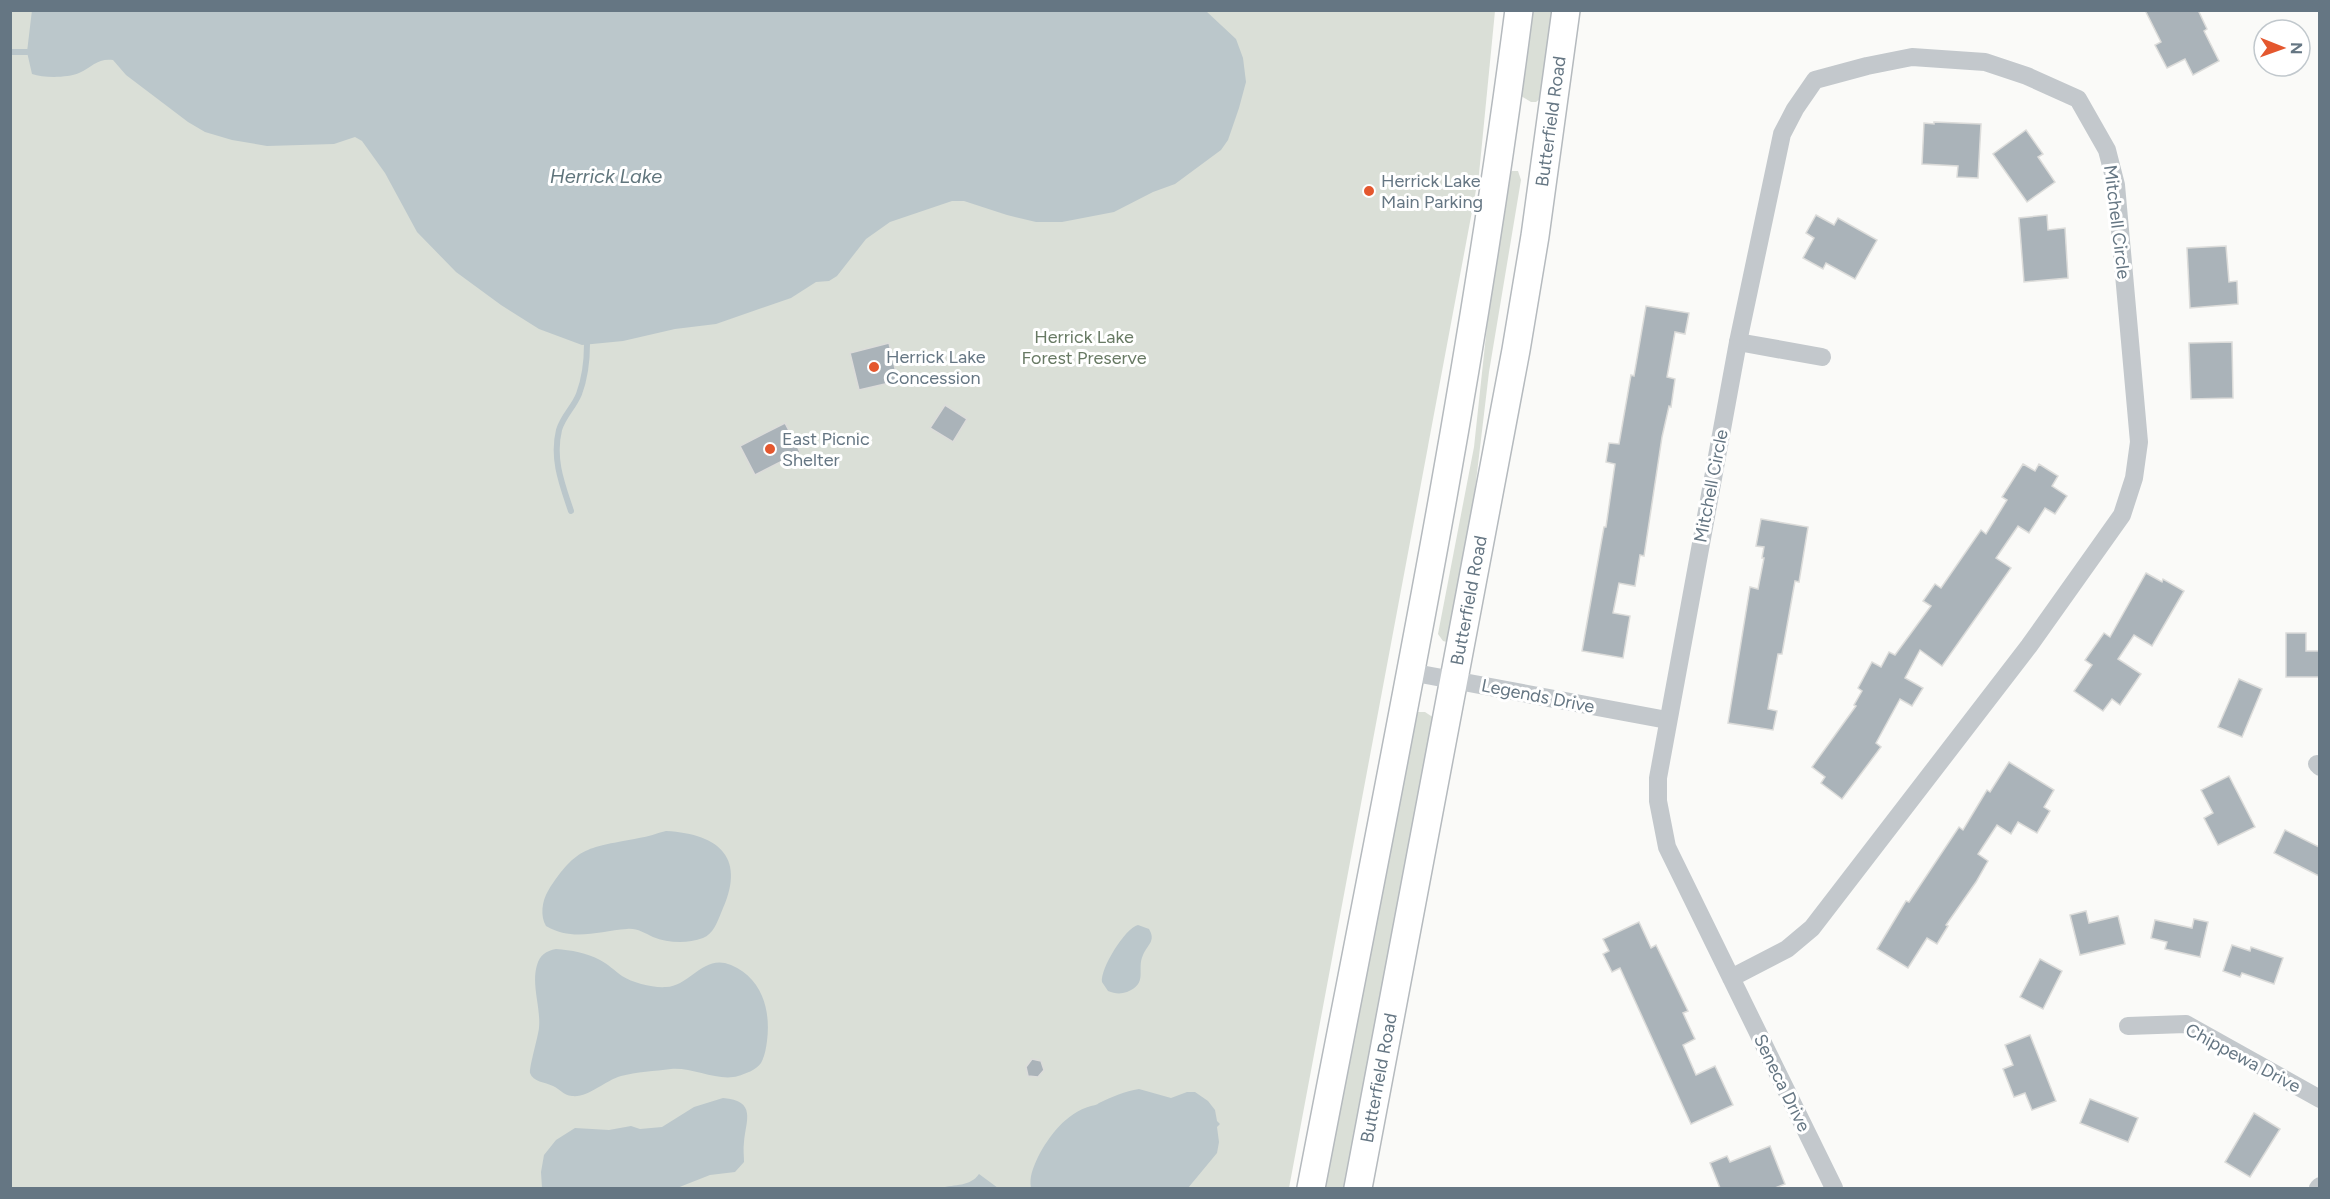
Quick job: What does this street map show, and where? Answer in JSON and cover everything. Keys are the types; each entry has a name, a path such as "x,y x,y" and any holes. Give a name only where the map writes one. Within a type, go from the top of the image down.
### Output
{"main road":[{"path":"1311,1188 1410,672 1484,258 1519,10"},
{"name":"Butterfield Road","path":"1358,1188 1518,339 1540,202 1566,10"}],"street":[{"name":"Mitchell Circle","path":"1912,57 1985,62 2026,76 2078,99 2108,150 2116,185 2139,442 2134,478 2122,515 2029,646 1812,928 1787,949 1731,978 1667,847 1658,801 1658,778 1667,720 1738,342 1782,134 1795,109 1815,80 1912,57"},
{"path":"1738,342 1822,357"},
{"name":"Legends Drive","path":"1410,672 1667,720"},
{"name":"Seneca Drive","path":"1731,978 1834,1188"},
{"name":"Chippewa Drive","path":"2128,1026 2186,1024 2319,1100"}],"green space":[{"name":"Herrick Lake Forest Preserve","path":"10,11 1495,11 1479,174 1289,1188 11,1188"},
{"path":"1529,11 1554,11 1541,98 1536,102 1531,102 1521,96 1520,89"},
{"path":"1512,171 1518,171 1521,180 1489,372 1467,557 1452,638 1447,642 1443,641 1438,634 1474,447 1494,261 1508,175"},
{"path":"1417,712 1425,712 1434,718 1347,1188 1323,1188 1415,715"}],"water":[{"name":"Herrick Lake","path":"32,10 1206,11 1236,39 1243,58 1246,82 1228,140 1221,150 1175,184 1153,192 1114,212 1062,222 1036,222 964,201 952,201 890,222 866,239 837,276 829,281 816,282 791,298 716,324 675,329 623,341 582,345 539,329 456,272 417,232 385,173 362,141 355,137 334,144 267,146 232,140 205,132 188,122 126,75 113,60 99,62 68,76 49,77 32,74 27,52"},
{"path":"666,831 701,837 724,853 730,864 731,878 728,894 716,924 706,936 691,941 671,942 634,929 576,935 556,931 546,926 542,913 546,895 558,876 576,857 596,847"},
{"path":"1138,925 1149,929 1152,937 1141,961 1138,985 1127,992 1108,991 1102,982 1102,976 1109,959 1120,941"},
{"path":"556,949 590,955 627,979 655,987 675,985 713,963 721,962 742,971 757,987 766,1007 767,1041 761,1063 750,1071 731,1077 679,1069 621,1076 578,1096 566,1094 536,1080 530,1073 539,1028 535,973 542,956"},
{"path":"1139,1089 1171,1098 1187,1092 1195,1092 1208,1101 1215,1110 1217,1121 1220,1124 1217,1127 1219,1142 1217,1153 1188,1188 1031,1188 1031,1176 1038,1157 1059,1126 1082,1109 1119,1094"},
{"path":"723,1098 741,1103 747,1113 744,1162 735,1172 710,1175 677,1188 542,1188 541,1172 544,1155 556,1140 575,1128 609,1130 631,1126 640,1129 662,1127 694,1107"},
{"path":"979,1174 998,1188 941,1188 967,1183"}],"building":[{"path":"2145,10 2198,10 2207,29 2204,31 2219,61 2193,75 2185,59 2167,68 2155,45 2161,42"},
{"path":"1934,122 1981,124 1978,178 1957,177 1958,166 1922,164 1924,123 1934,124"},
{"path":"2026,130 2043,154 2038,157 2055,182 2027,202 1993,154"},
{"path":"1816,215 1834,225 1838,218 1877,240 1855,279 1826,263 1823,269 1803,258 1814,238 1806,233"},
{"path":"2047,215 2048,230 2065,228 2068,278 2024,282 2019,218"},
{"path":"2226,246 2229,282 2237,281 2238,304 2190,308 2187,248"},
{"path":"1646,306 1689,313 1685,334 1675,332 1667,377 1675,379 1671,407 1669,406 1662,437 1644,556 1640,555 1635,586 1619,583 1613,613 1630,616 1623,658 1582,651 1604,527 1606,527 1615,464 1606,462 1609,443 1619,444"},
{"path":"2232,342 2233,398 2191,399 2189,343"},
{"name":"Herrick Lake Concession","path":"889,343 898,381 859,390 850,353"},
{"path":"945,405 967,419 953,442 930,428"},
{"name":"East Picnic Shelter","path":"785,423 800,452 755,475 740,446"},
{"path":"2023,464 2035,471 2039,464 2058,476 2052,486 2067,496 2055,514 2045,508 2029,533 2018,526 1996,558 2011,568 1942,666 1920,650 1905,678 1923,688 1912,706 1900,699 1876,743 1881,747 1842,799 1821,783 1825,777 1812,767 1856,706 1854,705 1862,691 1858,688 1872,662 1881,667 1889,652 1895,655 1931,606 1923,601 1935,584 1941,588 1981,530 1986,534 2007,500 2002,497"},
{"path":"1761,519 1808,527 1799,582 1795,581 1782,654 1778,654 1768,709 1777,711 1773,730 1728,723 1750,587 1758,589 1764,558 1762,558 1764,547 1756,546"},
{"path":"2146,573 2162,582 2163,579 2184,591 2152,646 2134,635 2118,659 2141,674 2120,705 2112,699 2103,711 2074,691 2092,665 2085,660 2104,633 2110,637"},
{"path":"2286,633 2306,633 2306,651 2319,651 2319,677 2286,677"},
{"path":"2239,679 2262,689 2242,737 2218,727"},
{"path":"2009,762 2054,790 2044,807 2050,811 2037,833 2018,822 2011,834 1997,825 1978,854 1988,861 1976,882 1946,925 1948,926 1937,944 1927,938 1908,968 1877,949 1906,901 1909,902 1959,827 1963,830 1987,790 1990,792"},
{"path":"2229,776 2255,827 2218,845 2204,818 2213,813 2201,790"},
{"path":"2285,830 2319,847 2319,876 2274,853"},
{"path":"2086,911 2089,923 2118,916 2125,944 2080,955 2070,915"},
{"path":"2194,919 2208,922 2200,957 2165,949 2167,942 2151,938 2155,920 2192,928"},
{"path":"1639,922 1651,948 1656,945 1688,1011 1683,1013 1695,1039 1683,1045 1696,1075 1715,1066 1733,1105 1691,1124 1620,968 1612,972 1603,954 1609,951 1603,939"},
{"path":"2232,945 2250,951 2251,947 2283,958 2274,984 2242,973 2240,977 2223,971"},
{"path":"2040,959 2062,971 2043,1009 2020,997"},
{"path":"2030,1035 2056,1101 2032,1110 2025,1093 2014,1097 2003,1069 2013,1065 2005,1045"},
{"path":"1032,1059 1041,1061 1044,1070 1038,1077 1028,1076 1026,1067"},
{"path":"2090,1099 2138,1118 2128,1142 2080,1123"},
{"path":"2254,1113 2280,1129 2250,1177 2225,1162"},
{"path":"1770,1146 1785,1184 1775,1188 1720,1188 1710,1163 1727,1156 1730,1162"}],"waterway":[{"path":"10,52 27,52"},
{"path":"571,511 559,471 557,441 561,425 581,388 587,344"}],"place":[{"name":"Herrick Lake Main Parking","path":"1369,191"},
{"name":"Herrick Lake Concession","path":"874,367"},
{"name":"East Picnic Shelter","path":"770,449"}]}
